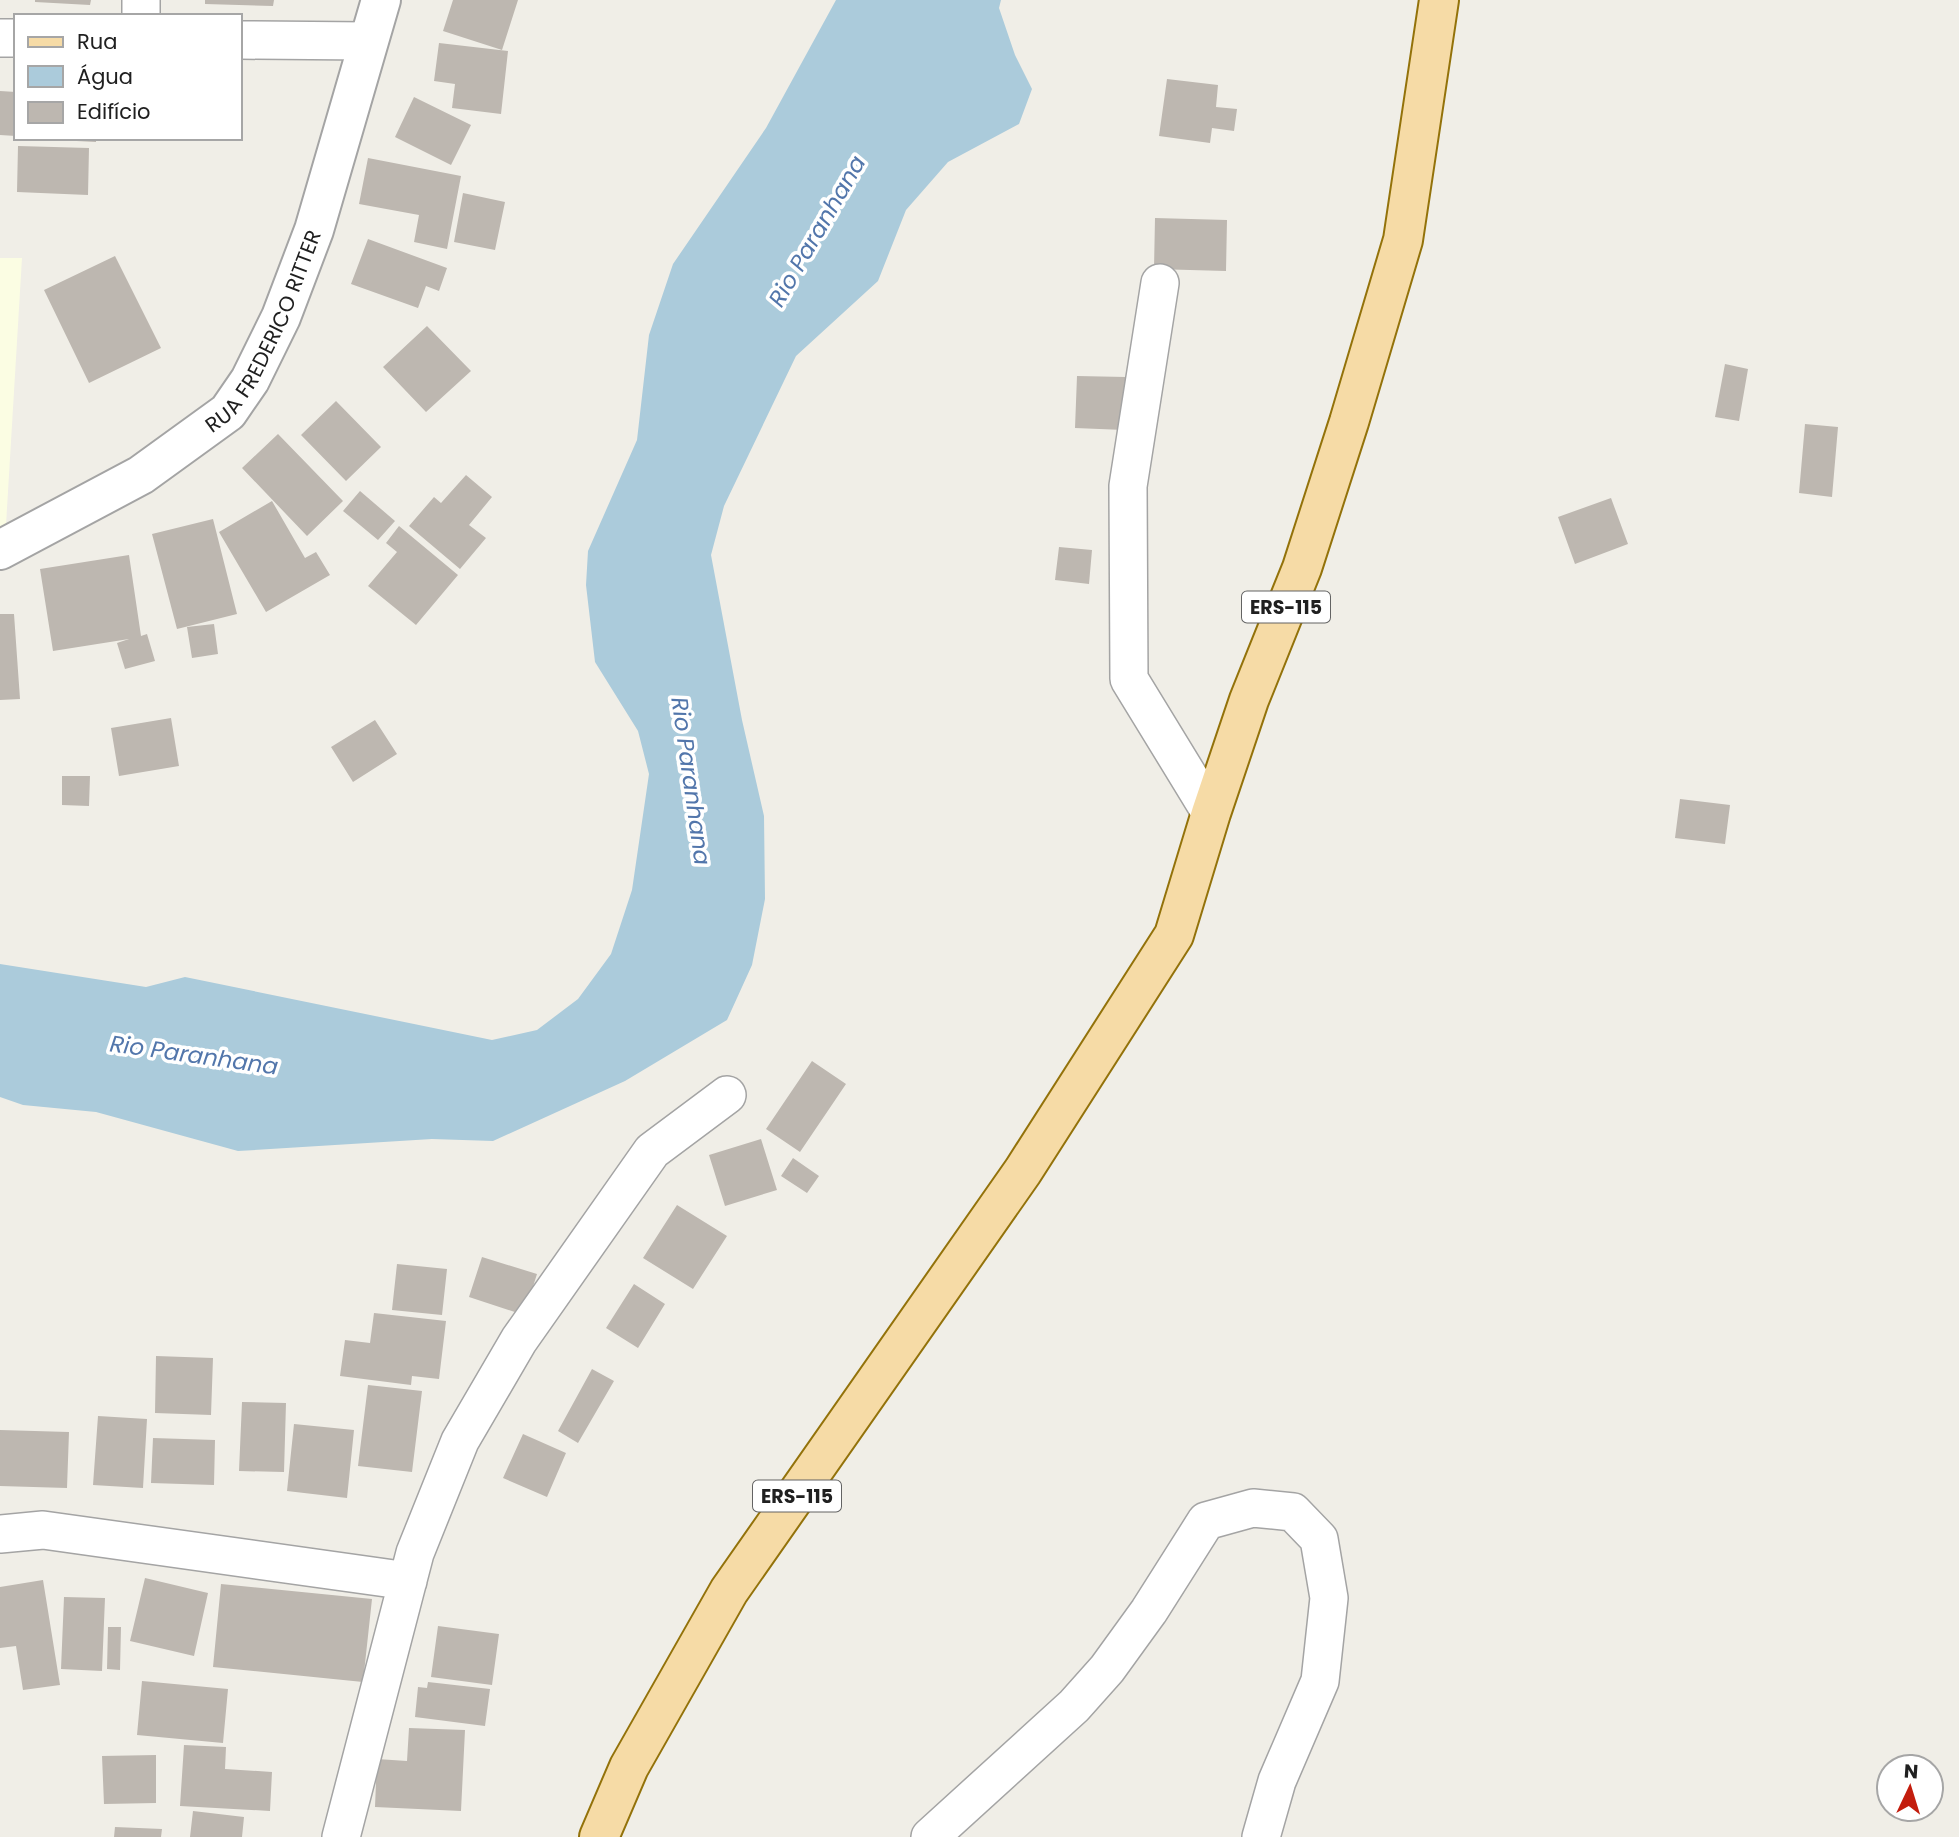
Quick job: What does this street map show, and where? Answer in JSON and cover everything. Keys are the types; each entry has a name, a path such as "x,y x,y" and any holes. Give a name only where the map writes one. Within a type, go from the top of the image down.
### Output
{"main road":[{"name":"ERS-115","path":"599,1837 629,1767 729,1591 1023,1171 1174,935 1249,701 1302,568 1403,240 1439,0"}],"street":[{"name":"RUA FREDERICO RITTER","path":"0,550 141,475 228,412 250,380 281,317 314,230 380,0"},
{"path":"242,40 369,41"},
{"path":"1160,283 1128,486 1129,678 1211,813"},
{"path":"341,1837 415,1553 460,1441 519,1340 652,1151 727,1095"},
{"path":"930,1837 1074,1706 1107,1669 1149,1611 1206,1521 1253,1508 1293,1512 1319,1539 1329,1598 1320,1681 1277,1781 1261,1837"},
{"path":"0,1534 43,1530 408,1581"}],"shaded area":[{"path":"0,258 22,258 6,525 0,526"}],"water":[{"name":"Rio Paranhana","path":"836,0 1001,0 999,8 1015,55 1032,89 1019,124 948,162 906,210 878,281 796,356 724,506 711,555 742,720 764,816 765,899 752,965 727,1020 625,1081 493,1141 432,1139 238,1151 96,1112 23,1105 0,1097 0,964 146,987 185,977 492,1040 537,1030 578,999 611,954 632,890 649,774 638,731 595,662 586,585 588,551 637,440 649,335 673,264 766,128"}],"building":[{"path":"35,0 91,0 90,5"},
{"path":"205,0 274,0 273,6 205,4"},
{"path":"453,0 518,0 502,50 443,31"},
{"path":"439,43 508,51 501,114 452,108 455,84 434,81"},
{"path":"1167,79 1218,85 1216,107 1237,109 1234,131 1212,128 1210,143 1159,136"},
{"path":"0,91 14,92 14,136 0,135"},
{"path":"414,97 471,125 451,165 395,137"},
{"path":"57,140 96,140 96,142"},
{"path":"18,146 89,148 88,195 17,192"},
{"path":"368,158 461,176 447,249 414,242 419,215 359,204"},
{"path":"463,193 505,202 495,250 454,242"},
{"path":"1155,218 1227,220 1226,271 1154,269"},
{"path":"368,239 447,268 439,291 426,286 418,308 351,284"},
{"path":"115,256 161,348 89,383 44,290"},
{"path":"427,326 471,371 426,412 383,367"},
{"path":"1725,364 1748,369 1739,421 1715,417"},
{"path":"1077,376 1126,377 1124,430 1075,428"},
{"path":"336,401 381,447 346,481 301,435"},
{"path":"1805,424 1838,427 1832,497 1799,493"},
{"path":"278,434 343,501 307,536 242,468"},
{"path":"466,475 492,497 469,525 486,538 460,569 409,526 434,497 441,503"},
{"path":"360,491 395,521 378,540 343,511"},
{"path":"1611,498 1628,544 1575,564 1558,517"},
{"path":"272,501 305,558 316,552 330,575 266,612 219,532"},
{"path":"213,519 237,614 177,629 152,534"},
{"path":"399,526 458,575 416,625 368,586 397,552 386,543"},
{"path":"1059,547 1092,550 1089,584 1055,580"},
{"path":"129,555 141,636 147,634 155,661 125,669 117,643 129,639 53,651 40,569"},
{"path":"0,614 14,614 20,699 0,700"},
{"path":"214,624 218,654 192,658 187,627"},
{"path":"171,718 179,766 119,776 111,728"},
{"path":"375,720 397,754 353,782 331,747"},
{"path":"62,776 90,776 89,806 62,805"},
{"path":"1680,799 1730,805 1725,844 1675,838"},
{"path":"812,1061 846,1084 800,1152 766,1129"},
{"path":"761,1139 777,1190 725,1206 709,1155"},
{"path":"793,1158 819,1176 807,1193 781,1176"},
{"path":"677,1205 727,1236 693,1289 643,1258"},
{"path":"482,1257 537,1274 524,1315 469,1297"},
{"path":"397,1264 447,1269 442,1315 392,1310"},
{"path":"634,1284 665,1304 638,1348 606,1328"},
{"path":"374,1313 446,1321 439,1379 412,1376 411,1385 340,1376 345,1340 370,1343"},
{"path":"156,1356 213,1358 211,1415 155,1413"},
{"path":"592,1369 614,1381 578,1443 558,1431"},
{"path":"368,1385 422,1391 412,1472 358,1466"},
{"path":"242,1402 286,1403 284,1472 239,1471"},
{"path":"98,1416 147,1419 143,1488 93,1485"},
{"path":"294,1424 354,1430 347,1498 287,1491"},
{"path":"0,1430 69,1432 67,1488 0,1486"},
{"path":"523,1434 566,1453 547,1497 503,1478"},
{"path":"153,1438 215,1440 214,1485 151,1483"},
{"path":"145,1578 208,1593 194,1656 130,1641"},
{"path":"43,1580 60,1685 23,1690 16,1646 0,1648 0,1587"},
{"path":"221,1584 372,1599 363,1682 213,1667"},
{"path":"64,1597 105,1598 102,1671 61,1669"},
{"path":"438,1626 499,1634 492,1685 431,1677"},
{"path":"108,1627 121,1627 120,1670 107,1669"},
{"path":"142,1681 228,1689 223,1743 137,1735"},
{"path":"428,1682 490,1689 485,1726 415,1717 418,1687 427,1688"},
{"path":"409,1728 465,1730 461,1811 375,1807 377,1759 407,1761"},
{"path":"184,1745 226,1747 225,1769 272,1772 270,1811 180,1806"},
{"path":"156,1755 156,1803 104,1804 102,1756"},
{"path":"193,1811 244,1817 242,1837 190,1837"},
{"path":"115,1827 162,1829 161,1837 114,1837"}]}
